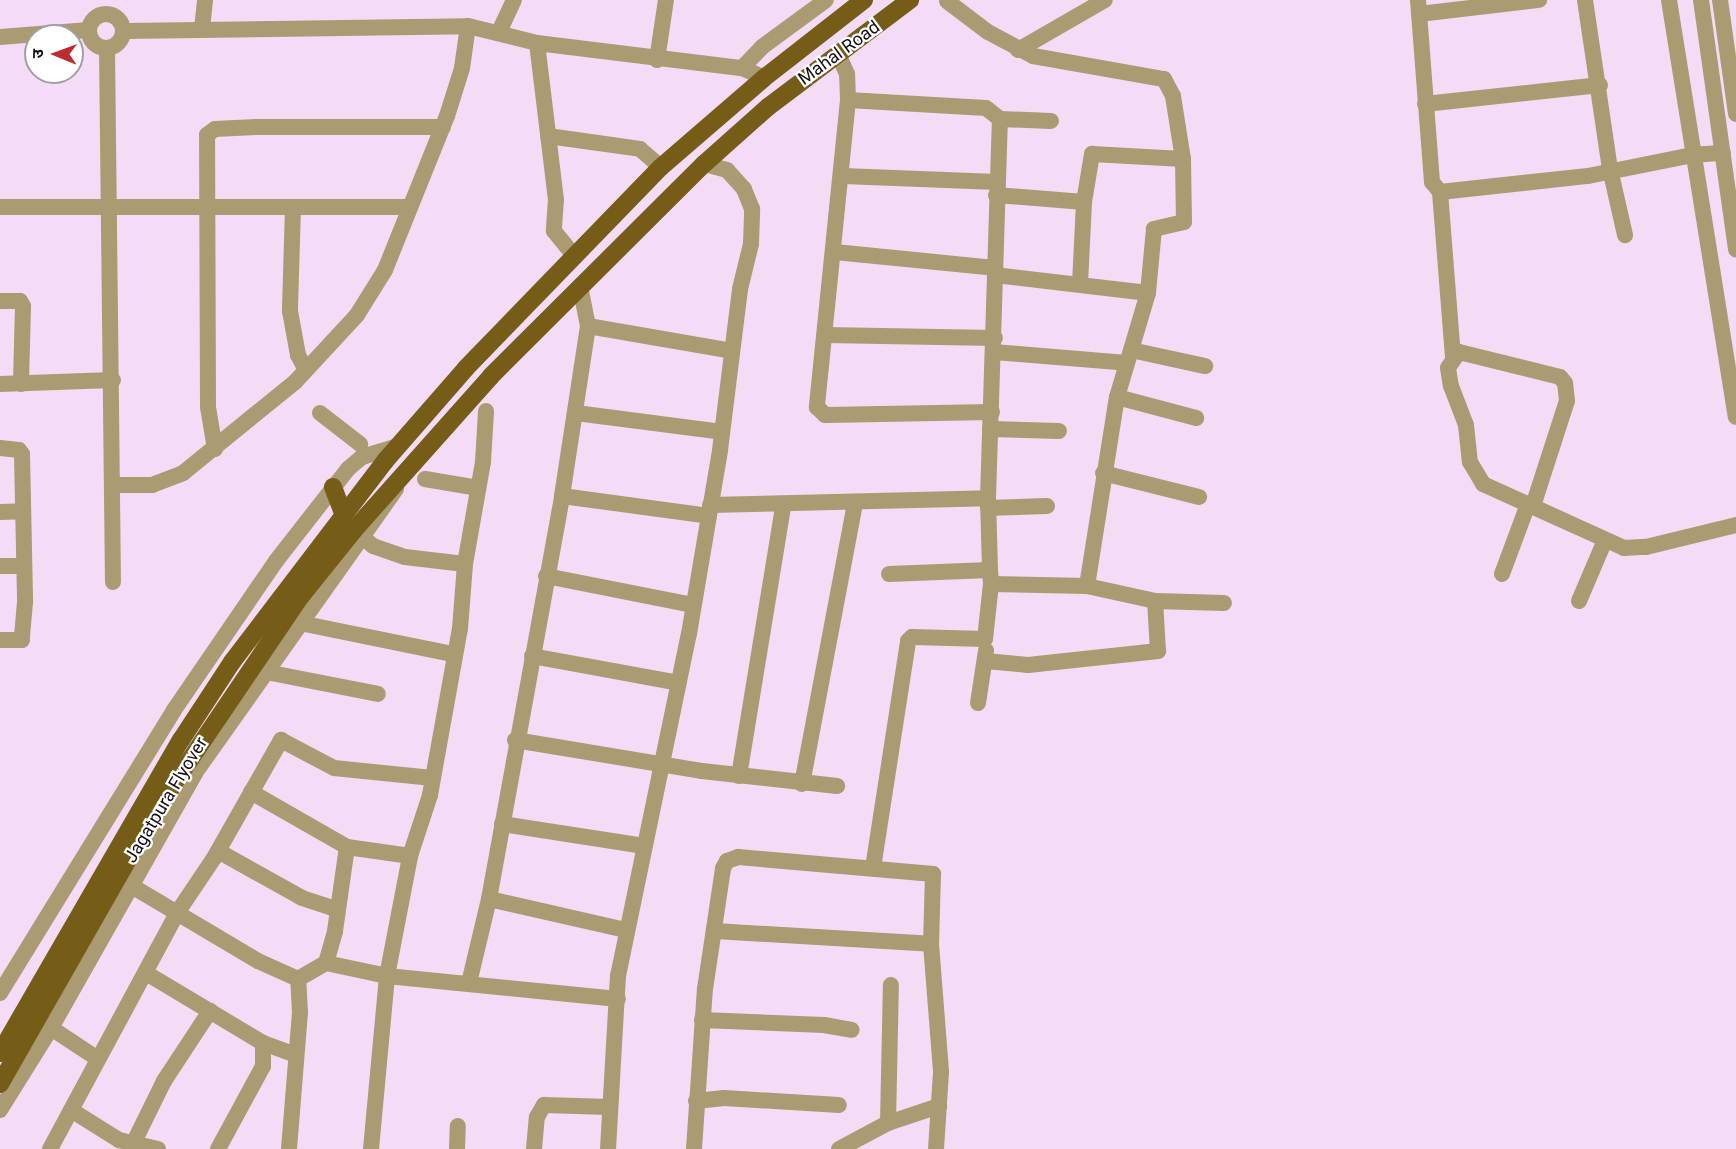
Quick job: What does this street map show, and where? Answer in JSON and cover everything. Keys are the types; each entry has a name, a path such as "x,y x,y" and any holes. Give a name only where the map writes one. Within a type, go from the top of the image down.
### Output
{"main road":[{"name":"Mahal Road","path":"354,528 398,446 466,368 574,256 661,167 764,78 864,0"},
{"name":"Mahal Road","path":"354,528 479,388 704,164 768,106 910,0"},
{"path":"333,487 354,528"},
{"name":"Jagatpura Flyover","path":"0,1053 181,740 297,588 354,528"},
{"name":"Jagatpura Flyover","path":"0,1084 160,804 297,588"}],"street":[{"path":"202,29 206,0"},
{"path":"499,33 514,0"},
{"path":"657,60 666,0"},
{"path":"742,68 762,47 826,0"},
{"path":"947,0 1017,50 1164,79 1173,96 1183,159 1184,222 1154,229 1148,293 1117,397 1103,473 1087,586"},
{"path":"1017,50 1105,0"},
{"path":"1539,0 1419,7 1432,182 1440,192 1453,356 1448,368 1450,386 1466,425 1470,462 1483,484 1624,548 1646,547 1736,525"},
{"path":"1585,0 1600,85 1610,169 1625,235"},
{"path":"1669,0 1692,155 1736,417"},
{"path":"1701,0 1736,250"},
{"path":"1720,0 1736,114"},
{"path":"109,7 119,19 124,31 118,44 107,48 96,45 89,30 93,20 109,7"},
{"path":"113,485 152,485 183,473 215,449 306,370 357,315 385,270 443,127 462,68 468,26"},
{"path":"124,31 468,26 537,43 657,60 742,68 764,78"},
{"path":"0,37 89,30"},
{"path":"537,43 556,199 554,231 574,256"},
{"path":"107,48 108,204 113,380 113,582"},
{"path":"838,54 847,74 848,100 843,176 816,404 820,413 992,411"},
{"path":"1425,104 1600,85"},
{"path":"848,100 986,108 999,119 1051,121"},
{"path":"978,703 986,661 985,639 990,577 988,503 995,345 994,272 999,119"},
{"path":"215,449 208,407 210,206 207,135 215,129 443,127"},
{"path":"548,136 640,149 661,167"},
{"path":"1080,284 1084,202 1089,158 1095,152 1183,159"},
{"path":"1440,192 1588,176 1610,169 1692,155 1723,153"},
{"path":"608,1149 609,1107 626,930 679,683 710,511 732,351 751,244 752,209 744,189 727,170 704,164"},
{"path":"843,176 996,188 1084,202"},
{"path":"0,207 53,210 108,204 409,207"},
{"path":"293,207 290,311 298,355 306,370"},
{"path":"835,252 1148,293"},
{"path":"469,983 489,899 515,740 576,413 588,326 580,286"},
{"path":"0,301 20,301 23,306 21,384"},
{"path":"588,326 732,351"},
{"path":"825,335 995,345 1205,366"},
{"path":"1453,356 1469,352 1560,377 1565,383 1567,401 1530,505 1502,574"},
{"path":"0,384 113,380"},
{"path":"1117,397 1196,418"},
{"path":"371,1149 387,976 410,856 432,778 478,488 486,411"},
{"path":"320,413 360,444"},
{"path":"576,413 722,432"},
{"path":"990,429 1059,431"},
{"path":"0,993 174,710 276,561 333,487 362,457 398,446"},
{"path":"0,448 21,451 24,566 22,640 0,640"},
{"path":"1103,473 1199,497"},
{"path":"426,479 478,488"},
{"path":"562,496 710,511 855,503 988,503 1047,506"},
{"path":"802,784 855,503"},
{"path":"738,776 783,506"},
{"path":"0,512 23,511"},
{"path":"0,1110 51,1028 195,773 300,623 354,528 373,546 405,557 465,564"},
{"path":"1579,601 1605,540"},
{"path":"0,566 24,566"},
{"path":"889,574 990,577 1087,586 1155,601 1224,603"},
{"path":"546,576 692,605"},
{"path":"986,661 1028,665 1158,651 1155,601"},
{"path":"300,623 453,654"},
{"path":"873,868 908,641 912,637 985,639"},
{"path":"532,656 679,683"},
{"path":"266,672 378,694"},
{"path":"50,1149 177,913 218,851 281,740 333,768 432,778"},
{"path":"515,740 663,766 802,784 837,786"},
{"path":"251,792 347,847 410,856"},
{"path":"502,824 644,846"},
{"path":"326,963 335,931 335,909 347,847"},
{"path":"218,851 302,898 335,909"},
{"path":"694,1149 702,1020 723,868 732,858 933,874 931,945 941,1072 936,1149"},
{"path":"130,885 258,961 298,979"},
{"path":"489,899 626,930"},
{"path":"715,931 931,945"},
{"path":"298,979 326,963 387,976 618,999"},
{"path":"146,973 263,1043 294,1054"},
{"path":"289,1149 294,1054 300,1013 298,979"},
{"path":"888,1123 891,985"},
{"path":"133,1144 165,1081 210,1011"},
{"path":"702,1020 824,1025 852,1030"},
{"path":"51,1028 98,1059"},
{"path":"210,1149 219,1149 263,1066 263,1043"},
{"path":"696,1101 724,1098 839,1105"},
{"path":"534,1149 537,1117 544,1105 609,1107"},
{"path":"839,1149 888,1123 939,1106"},
{"path":"71,1110 133,1144 158,1149"},
{"path":"457,1149 458,1126"}]}
